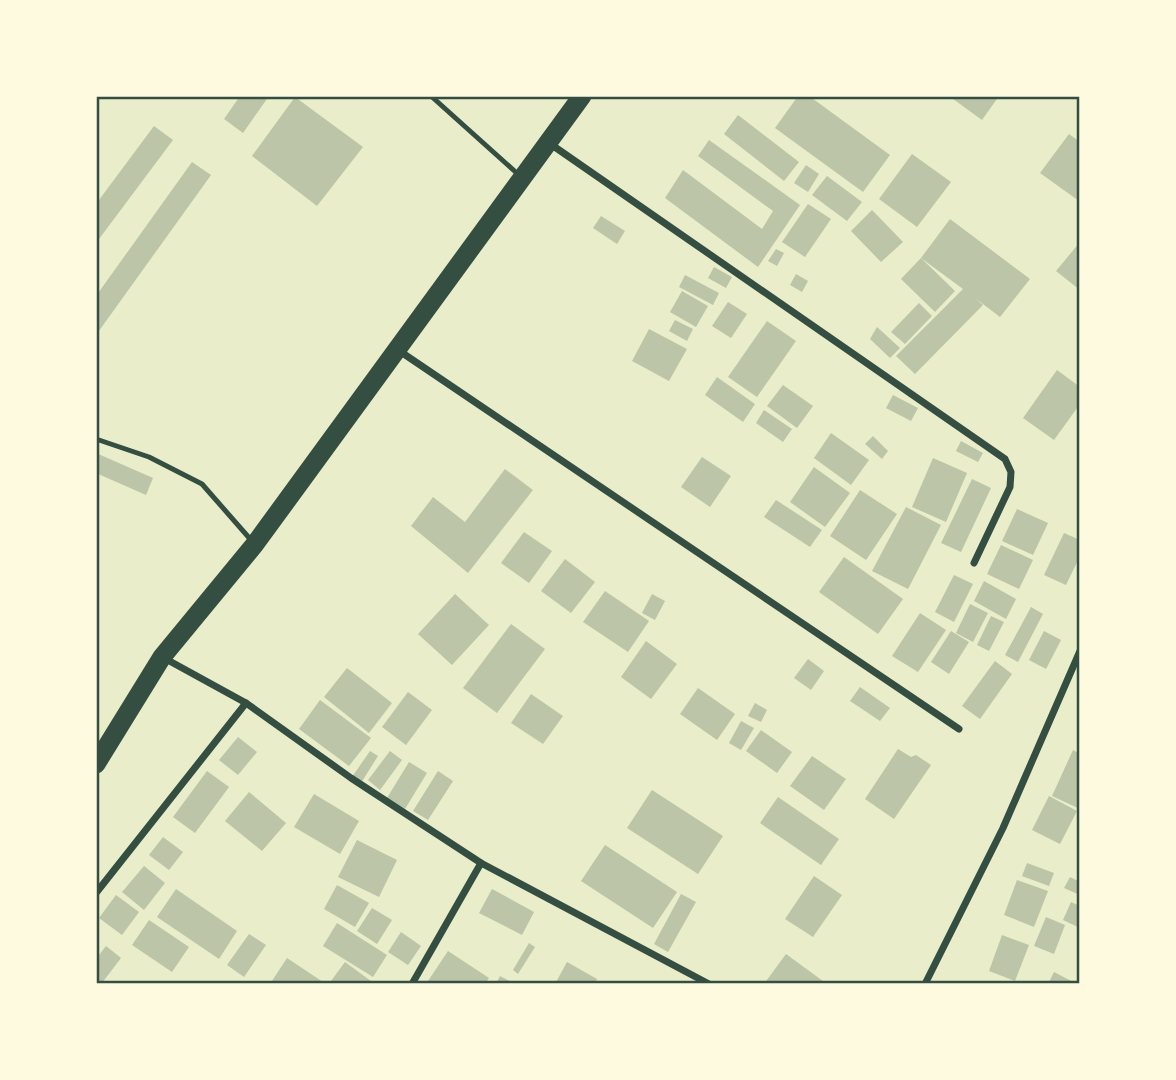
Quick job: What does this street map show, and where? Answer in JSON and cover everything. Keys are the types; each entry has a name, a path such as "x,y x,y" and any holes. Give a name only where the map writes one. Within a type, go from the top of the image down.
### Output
{"highway":[{"path":"96,764 162,657 255,544 582,96"}],"street":[{"path":"549,143 1005,459 1011,472 1010,487 974,563"},
{"path":"398,350 959,729"},
{"path":"925,984 1003,828 1080,651"},
{"path":"162,657 246,703 351,778 481,863 709,984"},
{"path":"96,893 246,703"},
{"path":"412,984 481,863"}],"lane":[{"path":"431,96 523,179"},
{"path":"96,439 149,457 202,485 255,544"}],"building":[{"path":"240,96 269,96 243,133 224,119"},
{"path":"798,96 809,96 890,155 863,192 775,128"},
{"path":"949,96 999,96 982,120"},
{"path":"295,97 363,147 317,206 252,156"},
{"path":"738,115 799,162 784,181 724,134"},
{"path":"154,126 173,140 96,243 96,204"},
{"path":"1069,134 1080,142 1079,201 1040,173"},
{"path":"709,140 800,205 758,267 665,198 683,170 762,229 773,211 698,156"},
{"path":"912,154 951,182 917,227 879,199"},
{"path":"192,162 211,175 96,335 96,296"},
{"path":"806,165 819,174 808,192 794,183"},
{"path":"827,176 862,202 847,221 812,195"},
{"path":"808,204 831,219 805,257 782,242"},
{"path":"872,210 903,242 881,262 851,231"},
{"path":"601,216 625,231 617,244 593,228"},
{"path":"950,219 1030,279 1000,317 975,298 983,305 915,374 896,356 963,289 921,258"},
{"path":"1080,242 1080,290 1056,271"},
{"path":"776,249 784,253 777,266 768,261"},
{"path":"921,258 955,291 935,312 901,279"},
{"path":"714,267 732,277 726,288 708,278"},
{"path":"796,274 808,281 802,292 790,285"},
{"path":"685,275 719,293 713,305 679,287"},
{"path":"682,291 708,306 696,327 670,312"},
{"path":"728,302 747,314 731,338 712,326"},
{"path":"919,303 932,316 905,344 891,332"},
{"path":"675,320 693,329 687,341 669,331"},
{"path":"767,321 796,341 757,397 728,377"},
{"path":"877,327 900,348 890,358 870,339"},
{"path":"649,329 687,349 669,381 632,361"},
{"path":"1057,370 1080,387 1080,404 1054,440 1023,418"},
{"path":"717,377 755,404 743,422 705,395"},
{"path":"783,385 813,406 797,428 767,406"},
{"path":"893,395 918,408 911,421 886,408"},
{"path":"764,410 792,429 783,442 756,423"},
{"path":"831,433 869,460 851,485 814,458"},
{"path":"873,436 888,451 882,459 865,444"},
{"path":"961,441 983,453 978,462 956,451"},
{"path":"96,453 153,478 146,495 96,473"},
{"path":"702,457 731,476 710,507 681,487"},
{"path":"933,458 967,473 946,522 912,507"},
{"path":"814,467 850,493 825,527 790,502"},
{"path":"505,469 533,490 468,573 411,526 433,497 465,522"},
{"path":"972,479 991,488 961,552 941,543"},
{"path":"860,490 897,514 866,560 830,536"},
{"path":"776,500 822,530 810,547 764,517"},
{"path":"906,507 941,525 908,589 872,571"},
{"path":"1017,509 1048,523 1033,555 1002,541"},
{"path":"524,532 552,551 529,583 501,563"},
{"path":"1064,533 1080,540 1080,556 1066,585 1044,575"},
{"path":"1001,545 1033,560 1019,589 987,574"},
{"path":"844,557 903,599 878,634 819,592"},
{"path":"565,559 595,582 571,613 541,591"},
{"path":"954,575 973,584 954,622 935,612"},
{"path":"984,581 1016,599 1006,619 974,601"},
{"path":"605,591 649,621 628,652 583,622"},
{"path":"455,594 489,625 452,665 418,634"},
{"path":"652,594 665,601 655,620 642,613"},
{"path":"970,604 988,613 973,642 956,633"},
{"path":"1031,607 1043,614 1018,662 1005,655"},
{"path":"920,613 946,630 918,672 892,656"},
{"path":"991,616 1004,622 989,651 977,645"},
{"path":"511,624 545,649 497,713 463,688"},
{"path":"951,631 969,642 949,674 931,662"},
{"path":"1044,631 1061,640 1046,669 1029,660"},
{"path":"646,641 677,664 651,699 621,677"},
{"path":"808,659 824,671 811,690 794,678"},
{"path":"995,661 1012,674 980,719 962,706"},
{"path":"347,668 392,703 369,733 324,697"},
{"path":"860,687 890,708 880,721 850,701"},
{"path":"698,688 735,714 717,740 680,714"},
{"path":"408,692 432,710 406,745 382,727"},
{"path":"531,694 563,716 543,744 511,723"},
{"path":"320,700 371,738 349,766 299,729"},
{"path":"755,703 767,710 761,722 748,716"},
{"path":"741,721 754,728 741,750 729,743"},
{"path":"761,730 792,752 777,773 746,751"},
{"path":"238,737 257,752 238,775 219,760"},
{"path":"898,749 911,757 916,755 931,765 894,819 865,799"},
{"path":"1073,750 1080,754 1080,809 1052,796"},
{"path":"370,751 378,756 361,783 352,777"},
{"path":"390,751 402,760 380,790 368,780"},
{"path":"812,756 846,779 824,810 790,786"},
{"path":"409,762 427,773 405,809 387,798"},
{"path":"207,771 229,787 195,833 173,817"},
{"path":"438,771 453,781 428,820 413,811"},
{"path":"652,790 723,836 698,874 627,828"},
{"path":"249,792 286,823 262,851 225,821"},
{"path":"314,794 359,821 340,854 294,827"},
{"path":"1049,796 1077,811 1060,844 1032,830"},
{"path":"778,797 839,839 821,865 760,823"},
{"path":"163,837 183,852 169,870 149,855"},
{"path":"357,840 397,860 379,897 338,877"},
{"path":"605,845 677,892 653,928 581,881"},
{"path":"1027,863 1054,873 1049,886 1022,876"},
{"path":"144,866 165,883 144,910 122,892"},
{"path":"814,876 842,895 813,937 785,919"},
{"path":"1070,877 1078,881 1080,877 1080,895 1064,888"},
{"path":"1017,880 1048,891 1034,927 1004,915"},
{"path":"337,885 369,903 355,927 324,909"},
{"path":"176,889 237,931 219,959 157,917"},
{"path":"492,889 534,912 522,935 479,913"},
{"path":"681,894 696,902 668,952 654,944"},
{"path":"116,895 139,912 122,935 99,918"},
{"path":"1071,902 1080,906 1080,928 1063,920"},
{"path":"372,908 392,920 377,944 357,931"},
{"path":"1046,917 1065,925 1054,954 1034,946"},
{"path":"149,920 189,947 172,972 132,945"},
{"path":"337,923 387,955 373,977 323,946"},
{"path":"401,932 421,946 408,965 388,952"},
{"path":"249,934 266,945 244,977 227,965"},
{"path":"1002,935 1029,945 1015,981 989,971"},
{"path":"529,943 535,947 518,974 513,970"},
{"path":"106,946 121,958 102,983 96,978 96,959"},
{"path":"448,951 489,978 485,984 432,984 428,981"},
{"path":"786,954 827,984 764,984"},
{"path":"287,958 326,984 270,984"},
{"path":"345,962 375,984 335,984 331,981"},
{"path":"567,962 597,979 595,984 555,984"},
{"path":"1054,972 1077,984 1048,984"},
{"path":"500,976 515,984 496,984"}]}
